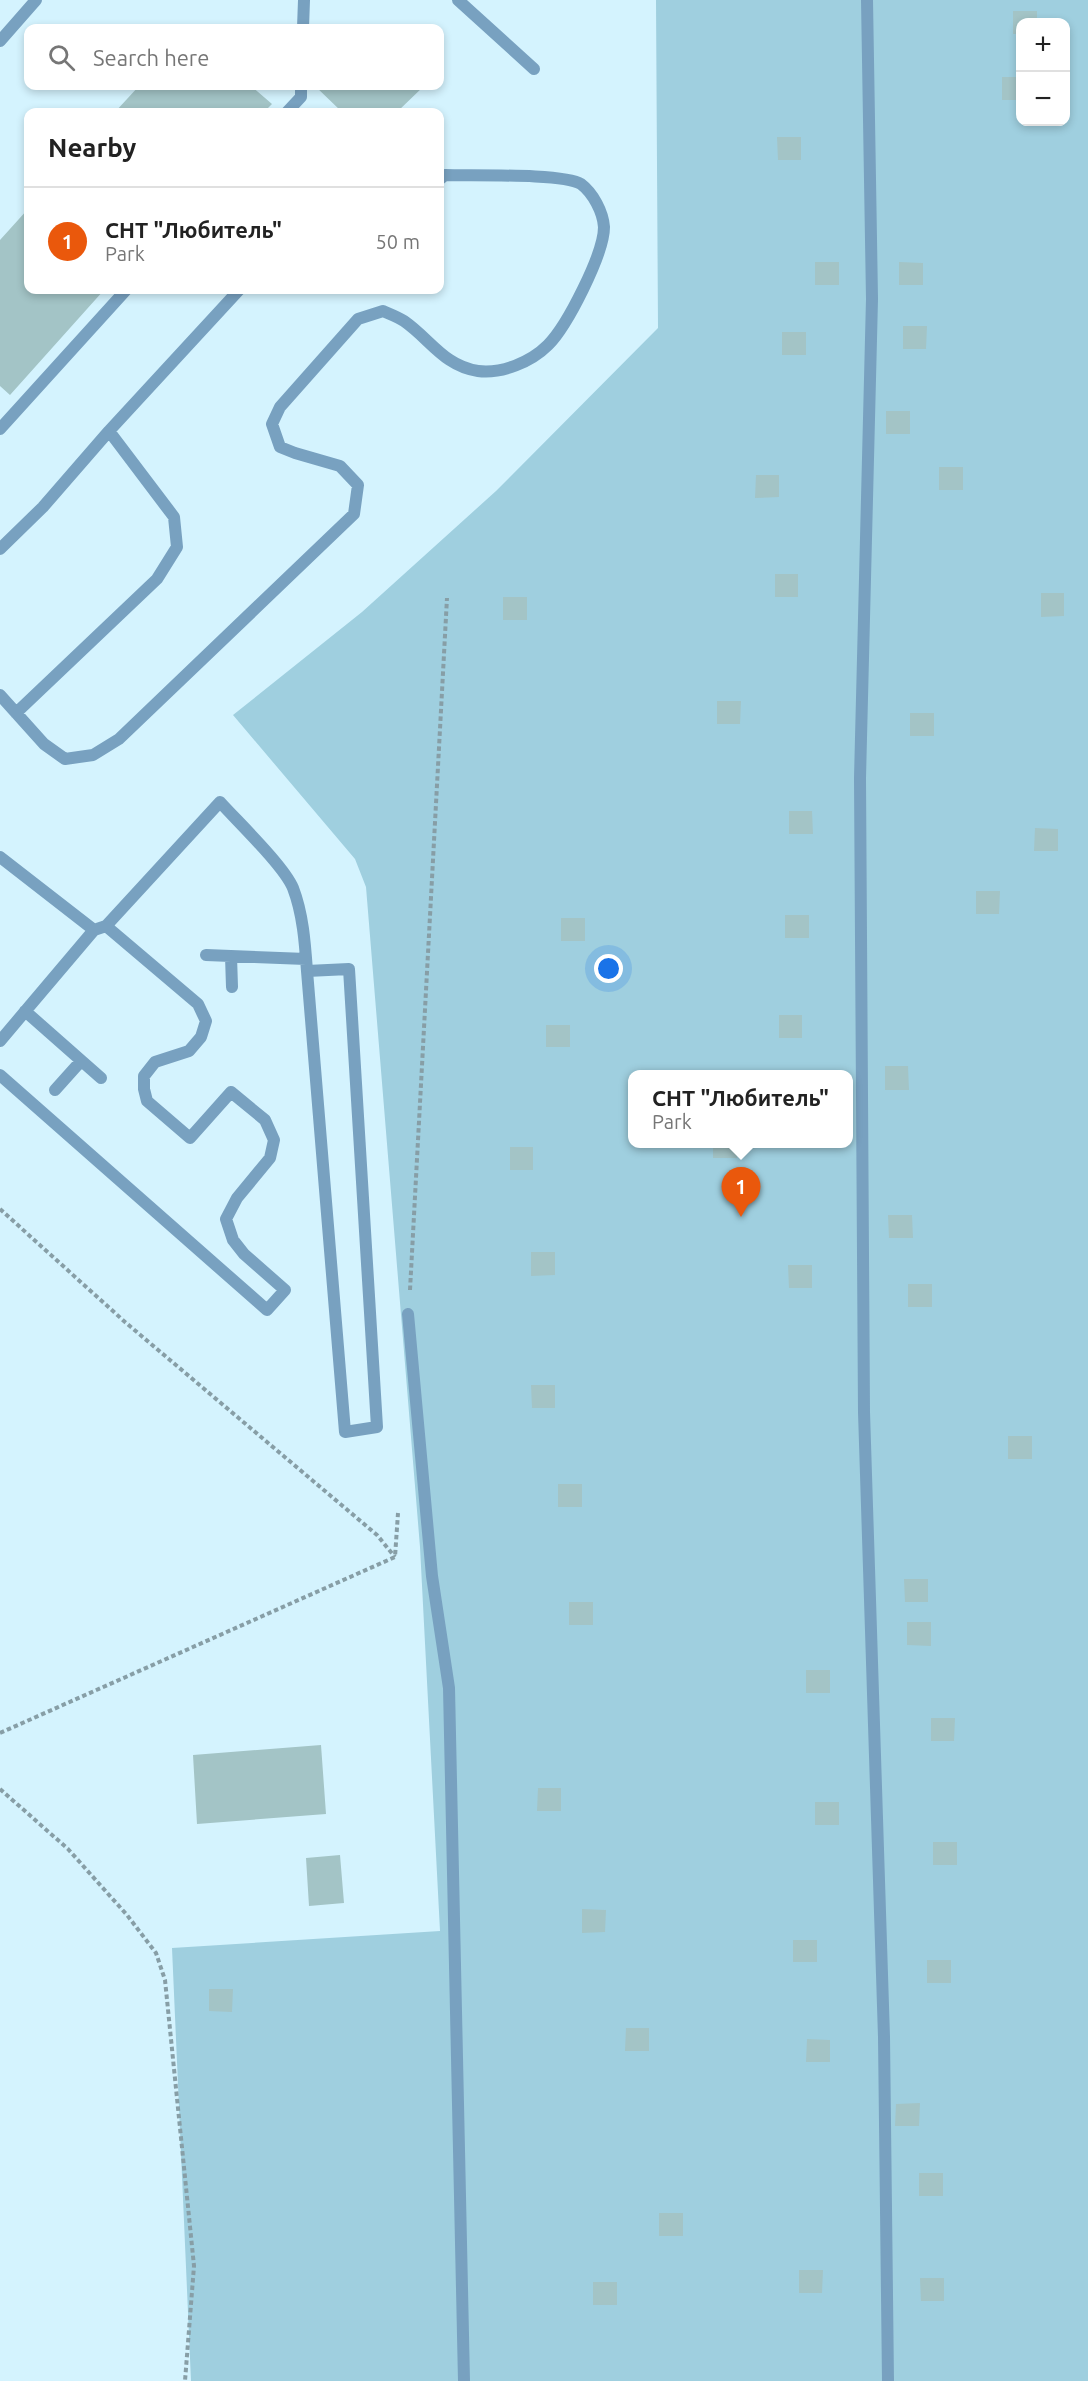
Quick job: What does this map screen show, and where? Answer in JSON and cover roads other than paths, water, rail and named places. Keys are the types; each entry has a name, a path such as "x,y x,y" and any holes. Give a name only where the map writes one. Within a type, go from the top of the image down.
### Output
{"street":[{"path":"0,41 36,0"},
{"path":"303,24 304,0"},
{"path":"458,0 534,69"},
{"path":"867,0 872,299 860,778 864,1400 884,2037 888,2381"},
{"path":"291,108 301,97 301,90"},
{"path":"0,695 44,744 65,759 93,755 119,739 354,514 358,485 340,466 280,447 272,424 280,407 358,319 383,311 404,320 450,362 479,371 515,367 548,345 565,321 595,264 604,227 597,203 580,183 544,177 444,176"},
{"path":"0,429 122,294"},
{"path":"0,549 43,507 109,431 235,294"},
{"path":"16,713 157,579 177,547 174,517 109,431"},
{"path":"0,1041 100,928 220,802 281,870 293,887 304,929 306,965 345,1432 377,1427 349,969 306,965 231,956 207,956"},
{"path":"0,857 100,928 198,1004 206,1021 201,1037 189,1051 155,1062 144,1076 147,1101 190,1138 231,1092 265,1119 274,1140 270,1158 237,1197 226,1219 233,1240 244,1254 285,1290 267,1310 0,1075"},
{"path":"231,956 232,987"},
{"path":"25,1011 101,1078"},
{"path":"55,1090 81,1060"},
{"path":"408,1314 432,1576 449,1688 464,2381"}],"place":[{"name":"СНТ \"Любитель\"","path":"741,1217"}]}
